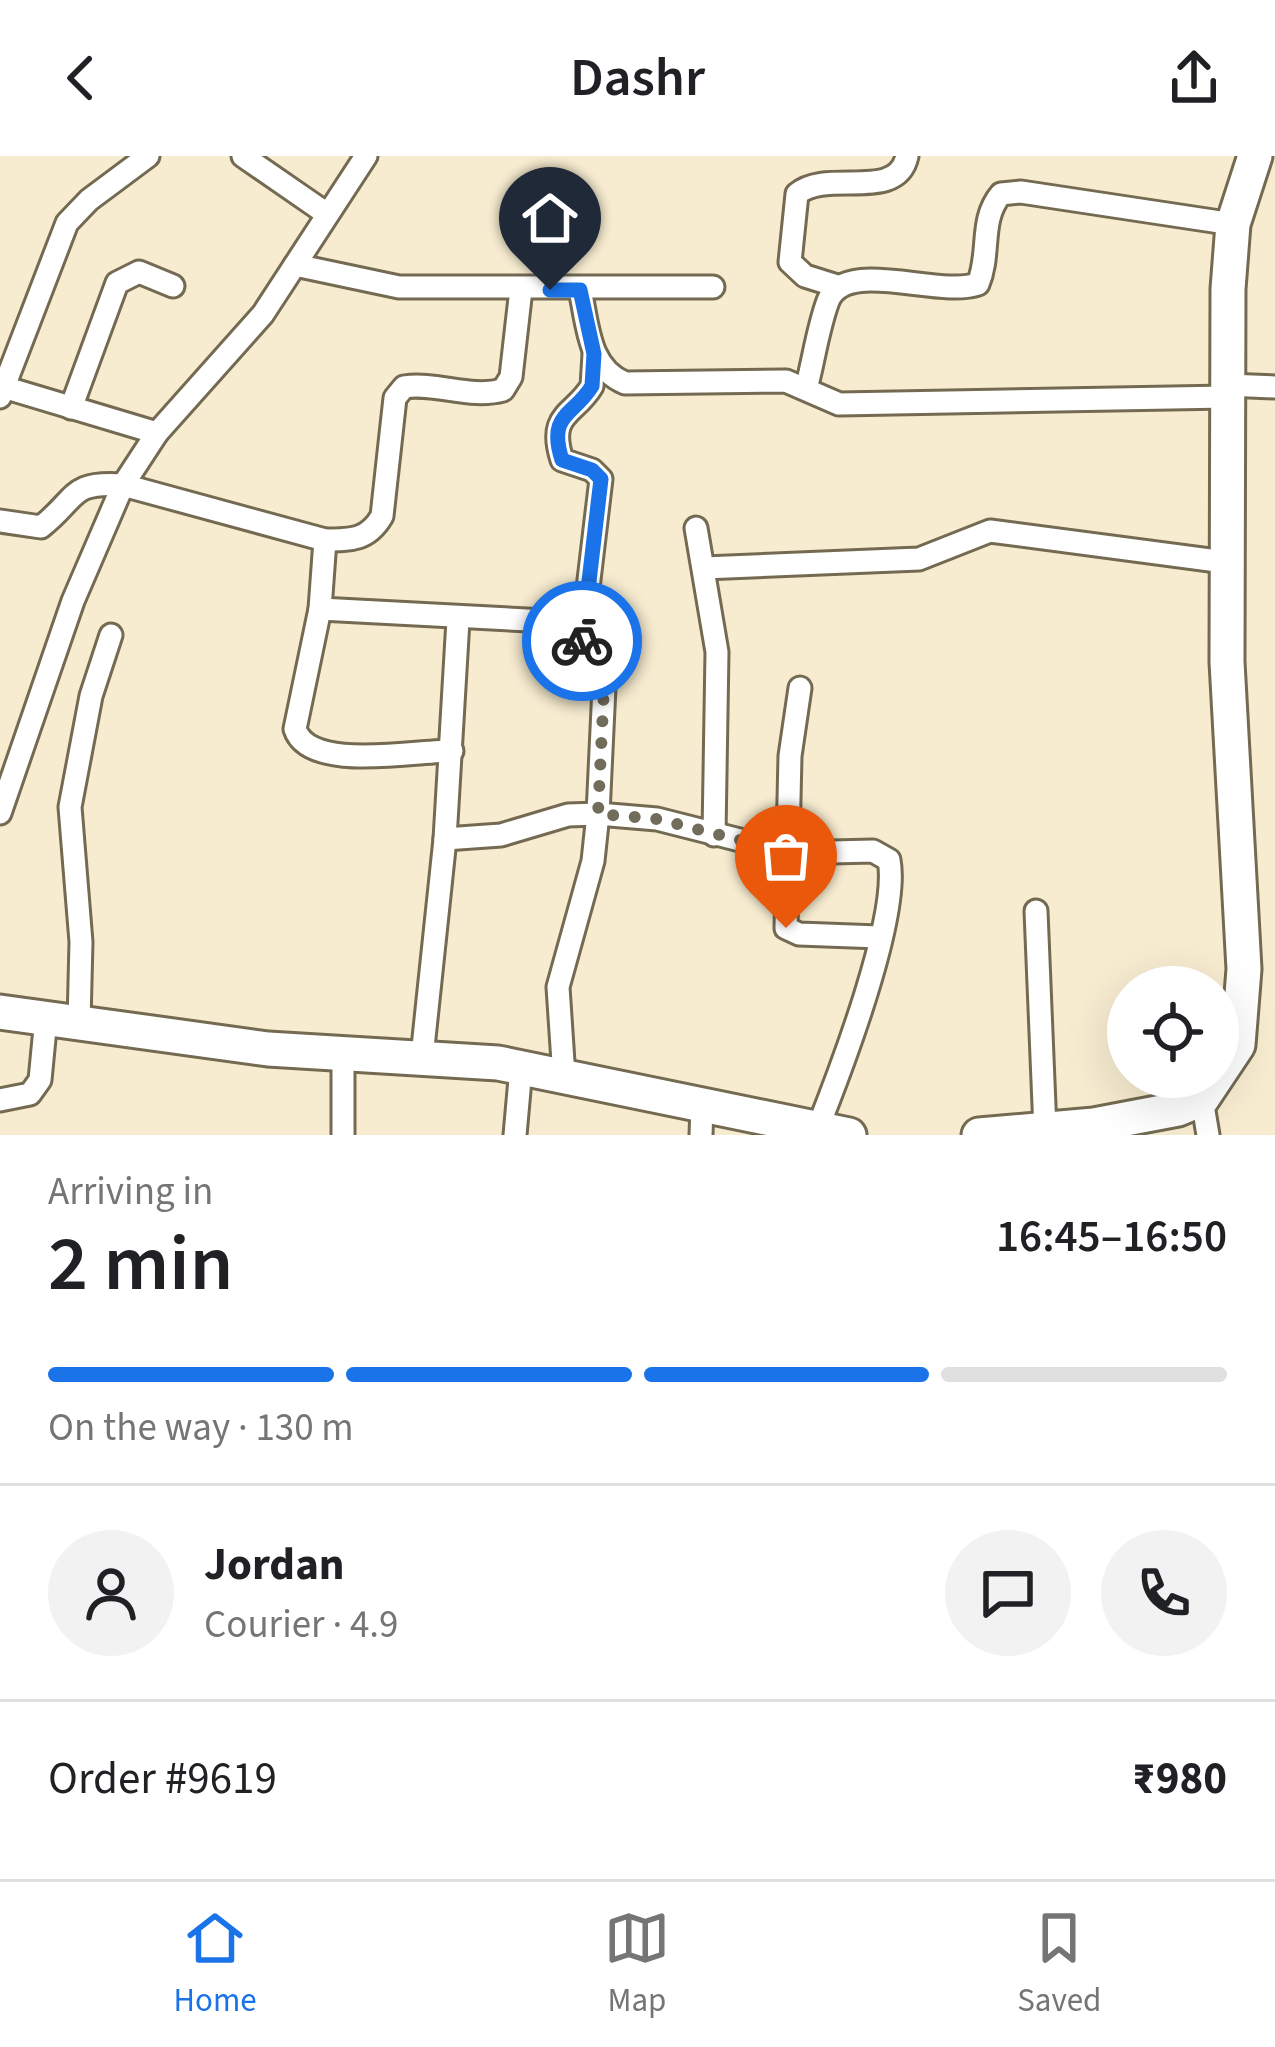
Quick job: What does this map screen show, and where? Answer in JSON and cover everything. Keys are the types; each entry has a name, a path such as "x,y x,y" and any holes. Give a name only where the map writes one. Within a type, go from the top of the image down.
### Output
{"main road":[{"path":"980,1135 1143,1117 1202,1099 1238,1046 1242,1010 1226,562 1227,391 1233,224 1255,156"},
{"path":"0,1012 343,1055 422,1057 521,1068 564,1076 702,1121 833,1132"}],"street":[{"path":"148,156 89,200 67,223 1,389 157,433"},
{"path":"243,156 327,214"},
{"path":"0,813 73,601 123,485 157,433 263,314 366,156"},
{"path":"837,286 805,276 790,262 797,194 824,183 890,180 904,169 907,156"},
{"path":"807,385 829,299 837,286 847,279 960,290 978,284 985,267 988,210 1001,194 1021,192 1233,224"},
{"path":"295,265 368,284 580,290 713,287"},
{"path":"71,408 117,283 139,272 173,286"},
{"path":"0,521 41,526 75,488 94,483 123,485 326,540 354,540 373,532 382,516 395,398 404,387 487,394 503,390 511,377 521,289"},
{"path":"564,1076 558,987 593,860 604,687 581,647 601,479 592,470 562,460 557,446 560,418 592,386 594,354 580,290"},
{"path":"594,354 607,375 625,383 786,380 807,385 839,404 1275,387"},
{"path":"697,528 718,686 714,835"},
{"path":"704,568 919,559 990,531 1226,562"},
{"path":"326,540 320,609 296,729 300,743 313,751 374,756 452,751"},
{"path":"320,609 458,620 584,623"},
{"path":"422,1057 445,839 458,620"},
{"path":"0,1100 30,1094 40,1079 62,1020 81,941 70,807 91,696 111,635"},
{"path":"800,688 790,755 791,853 782,912 786,928 800,934 879,937"},
{"path":"445,839 501,835 568,815 598,814 657,819 791,853 872,850 889,860 893,882 833,1132"},
{"path":"1036,911 1045,1130"},
{"path":"343,1055 343,1135"},
{"path":"515,1135 521,1068"},
{"path":"1202,1099 1208,1135"}],"way so far":[{"path":"582,641 586,661 604,687 598,814 657,819 791,853 782,912 786,928"}],"route":[{"path":"550,290 580,290 594,354 592,386 560,418 557,446 562,460 592,470 601,479 582,641"}]}
